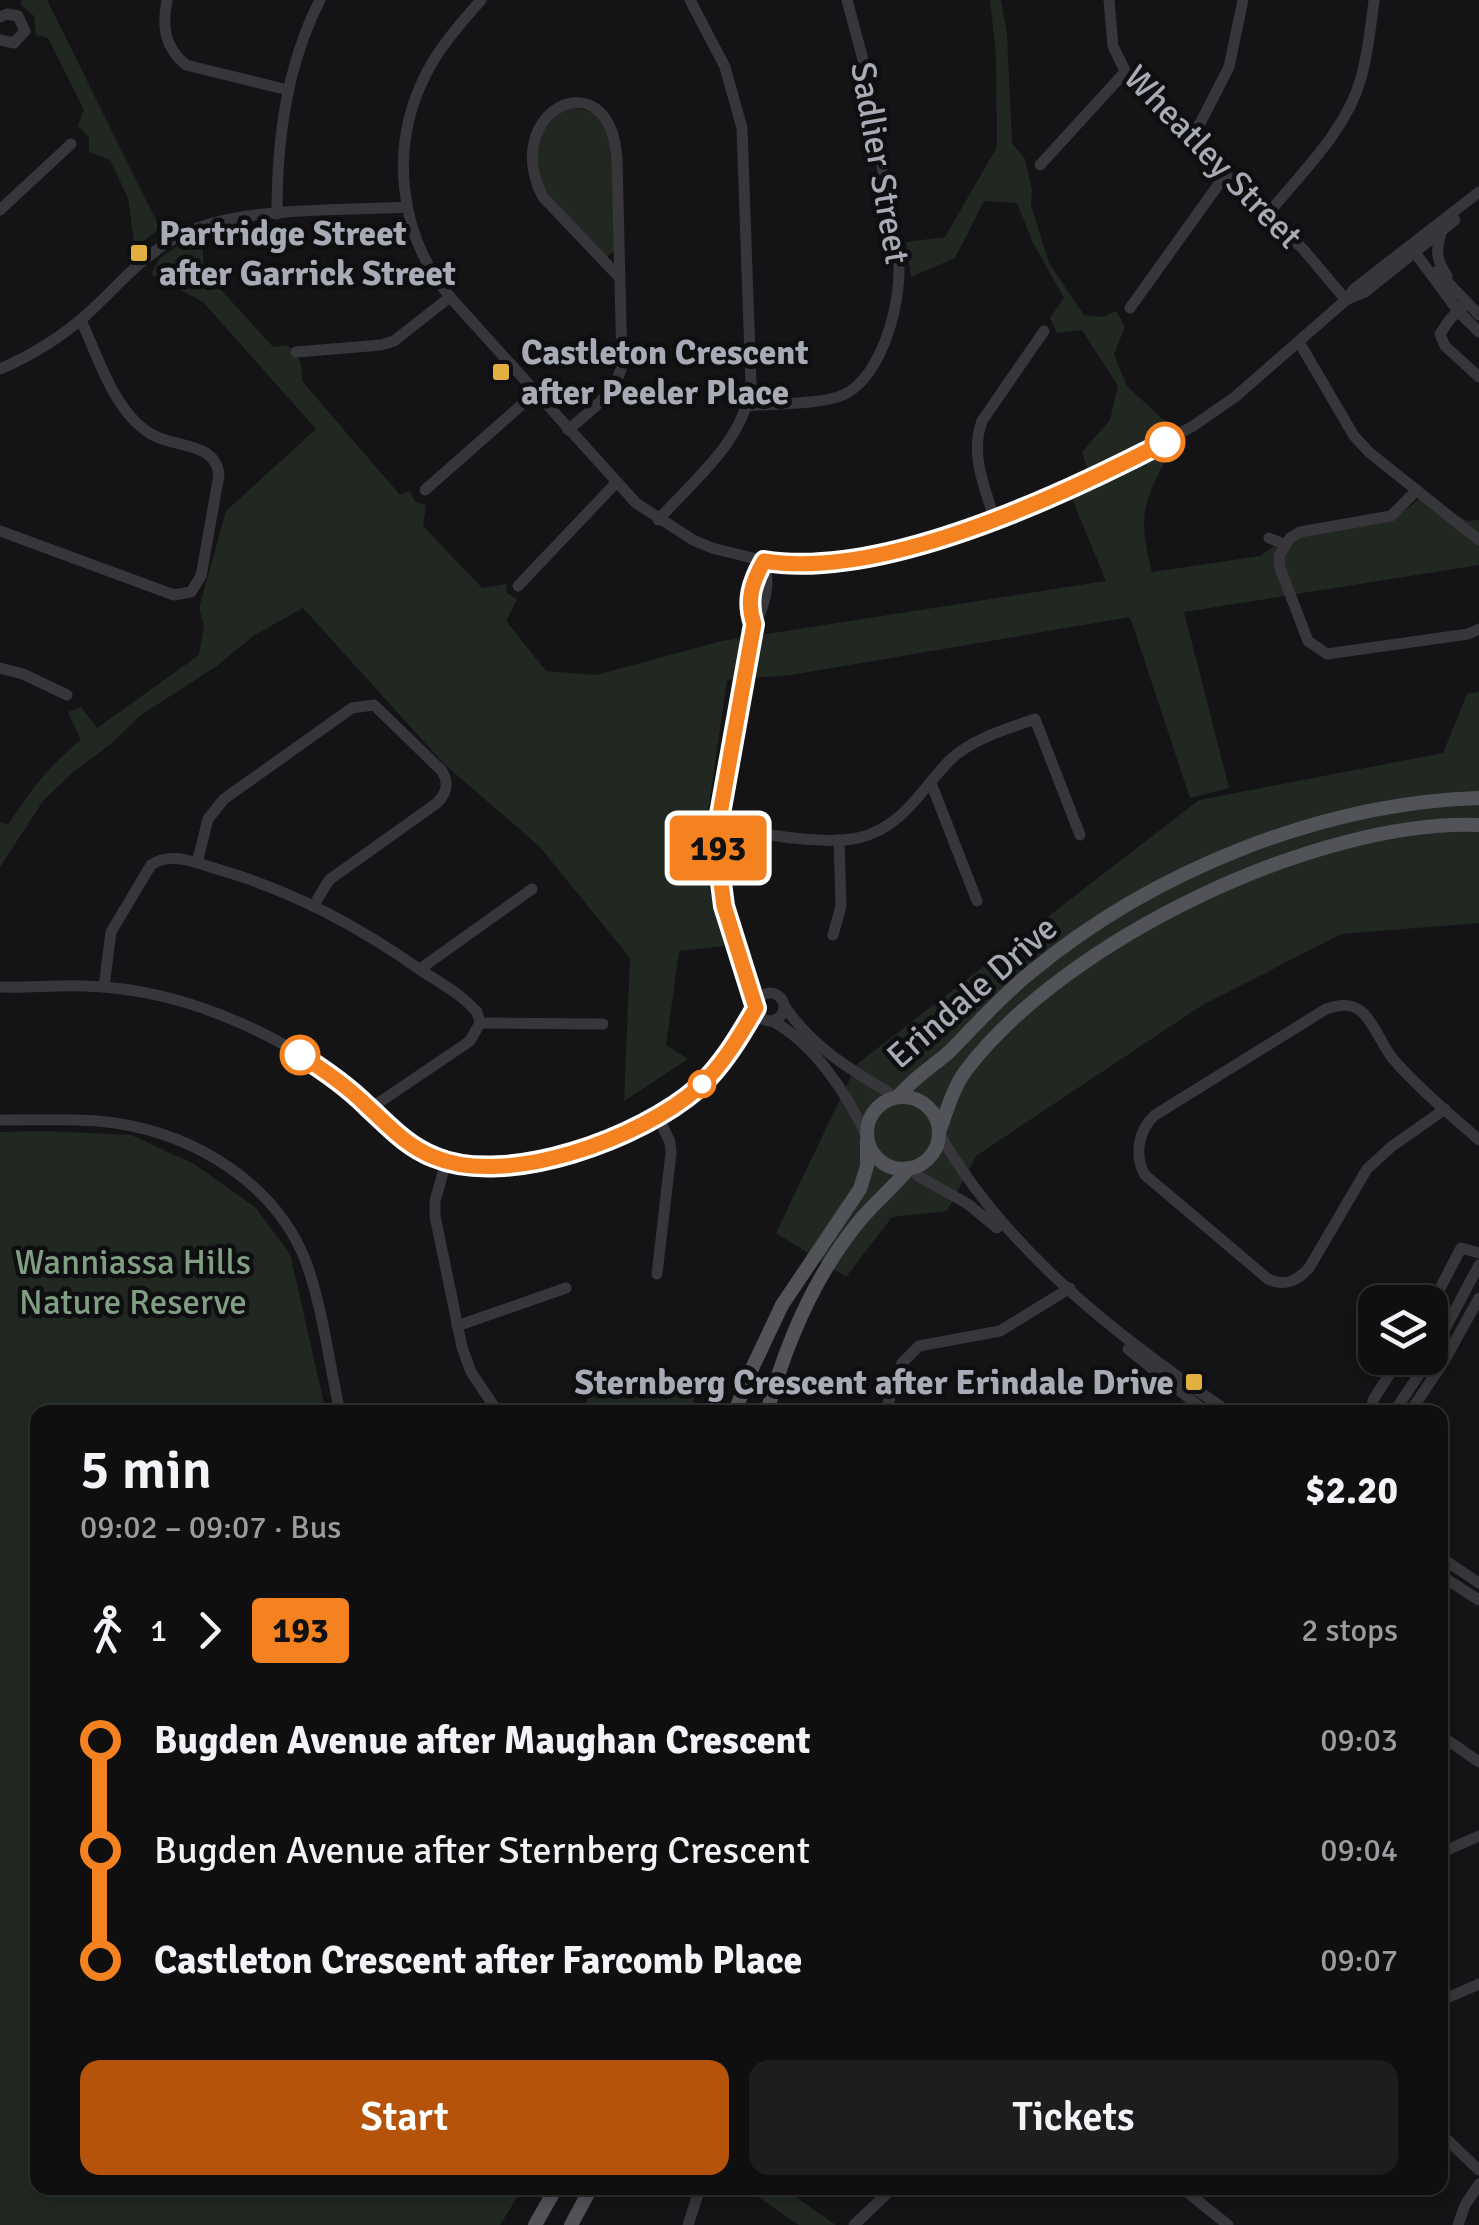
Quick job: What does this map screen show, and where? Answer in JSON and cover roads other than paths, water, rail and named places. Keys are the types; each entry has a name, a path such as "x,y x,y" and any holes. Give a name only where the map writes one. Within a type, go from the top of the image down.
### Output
{"main road":[{"name":"Erindale Drive","path":"897,1097 1033,970 1113,914 1208,864 1350,816 1413,802 1479,798"},
{"name":"Erindale Drive","path":"939,1132 966,1071 1025,1011 1128,935 1229,883 1304,855 1373,837 1453,824 1479,825"},
{"path":"738,1405 782,1305 860,1189 867,1166 872,1114 882,1103 897,1097 918,1100 928,1108 939,1132 936,1146 929,1158 910,1168 860,1220 814,1289 769,1405"},
{"path":"867,1139 883,1163 910,1168"},
{"path":"535,2225 552,2195"},
{"path":"546,2225 562,2195"},
{"path":"571,2225 587,2195"}],"street":[{"path":"167,0 164,31 168,45 186,65 288,90"},
{"path":"277,214 280,137 288,90 320,0"},
{"path":"481,0 442,48 415,98 404,139 402,167 407,207 418,244 450,297 615,484 658,520 693,540 764,561 827,565 878,556 994,518 1165,442 1225,404 1300,342 1354,289 1441,232 1479,194"},
{"path":"658,520 731,440 749,406 751,384 742,128 726,67 690,0"},
{"name":"Sadlier Street","path":"749,406 846,393 864,376 881,348 897,307 898,254 862,56 847,0"},
{"name":"Wheatley Street","path":"1109,0 1113,46 1124,72 1143,96 1268,214 1346,300"},
{"path":"1191,141 1229,67 1243,0"},
{"path":"1268,214 1352,103 1366,58 1374,0"},
{"path":"0,17 18,16 24,31 14,43 0,40"},
{"path":"1040,166 1124,72"},
{"path":"568,430 618,382 622,366 620,278 616,136 604,115 594,108 564,105 552,111 538,128 534,144 536,181 543,197 620,278"},
{"path":"0,210 70,144"},
{"path":"1130,308 1226,174"},
{"path":"1346,300 1356,298 1392,270 1479,194"},
{"path":"0,369 43,347 81,320 168,242 212,222 407,207"},
{"path":"1441,232 1437,261 1449,292"},
{"path":"1415,247 1479,332"},
{"path":"1392,270 1419,272 1449,292"},
{"path":"296,352 381,346 394,341 450,297"},
{"path":"1462,307 1479,315"},
{"path":"1462,307 1444,327 1442,340 1479,377"},
{"path":"0,532 174,595 190,592 201,576 218,463 208,451 174,444 148,432 128,413 81,320"},
{"path":"994,518 976,457 977,435 982,421 1044,332"},
{"path":"1300,342 1354,436 1479,540"},
{"path":"425,490 535,393"},
{"path":"518,586 615,484"},
{"path":"1416,490 1390,516 1300,532 1284,544 1280,568 1306,636 1316,650 1327,654 1479,629"},
{"path":"1269,538 1284,544"},
{"path":"734,555 754,579"},
{"path":"754,624 749,610 754,579 764,561"},
{"path":"764,561 769,582 746,662 718,828 724,906 761,1018 793,1034 811,1054 852,1108 867,1139"},
{"path":"769,582 791,565"},
{"path":"0,668 23,674 67,696"},
{"path":"197,864 208,819 224,799 352,708 374,705 442,771 445,792 437,803 329,880 314,905"},
{"path":"718,828 839,840 878,832 896,821 952,759 969,746 1035,718 1080,835"},
{"path":"931,783 977,901"},
{"path":"832,936 841,906 839,840"},
{"path":"104,987 111,932 152,865 168,858 257,880 314,905 378,940 477,1012 480,1023 470,1042 370,1108"},
{"path":"420,969 532,889"},
{"path":"746,971 756,984 780,996 798,1025 827,1054 897,1097"},
{"path":"0,987 104,987 159,996 239,1022 313,1063 402,1138 446,1162 481,1169 530,1165 658,1117 701,1085 739,1038 761,996 770,993"},
{"path":"1444,1109 1374,1161 1310,1268 1282,1284 1268,1279 1145,1175 1138,1156 1144,1127 1155,1115 1338,1005 1349,1005 1364,1014 1390,1055 1479,1140"},
{"path":"739,1038 783,1015 784,1007"},
{"path":"480,1023 603,1024"},
{"path":"657,1274 670,1153 670,1142 658,1117"},
{"path":"0,1120 85,1120 152,1132 214,1158 253,1185 280,1214 306,1263 338,1405"},
{"path":"939,1132 980,1198 1067,1290"},
{"path":"446,1162 435,1200 435,1216 457,1326 471,1372 493,1405"},
{"path":"910,1168 988,1220 1198,1405"},
{"path":"1442,1285 1462,1248 1479,1253"},
{"path":"1448,1323 1479,1265"},
{"path":"457,1326 566,1288"},
{"path":"887,1405 902,1363 918,1346 1000,1331 1067,1290"},
{"path":"1415,1405 1479,1298"},
{"path":"1135,1350 1218,1405"},
{"path":"1373,1405 1389,1375"},
{"path":"1399,1405 1418,1375"},
{"path":"1448,1562 1479,1583"},
{"path":"1448,1580 1479,1600"},
{"path":"1448,1741 1479,1762"},
{"path":"1448,1850 1479,1836"},
{"path":"1448,1998 1479,1984"},
{"path":"1448,2140 1479,2170"},
{"path":"1458,2225 1479,2184"},
{"path":"688,2225 698,2195"},
{"path":"854,2225 886,2195"},
{"path":"1191,2195 1228,2225"}],"place":[{"name":"Partridge Street after Garrick Street","path":"139,253"},
{"name":"Castleton Crescent after Peeler Place","path":"501,372"},
{"name":"Sternberg Crescent after Erindale Drive","path":"1194,1382"}],"park label":[{"name":"Wanniassa Hills Nature Reserve","path":"133,1282"}]}
